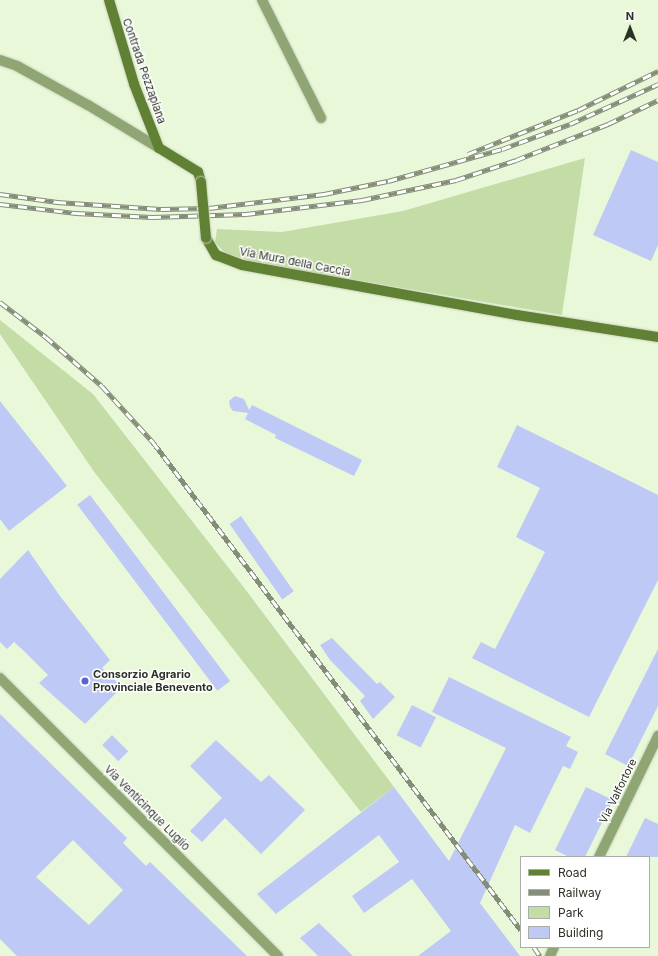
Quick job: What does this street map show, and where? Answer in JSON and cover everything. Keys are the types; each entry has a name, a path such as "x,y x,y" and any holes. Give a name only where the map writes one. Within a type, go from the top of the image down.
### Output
{"main road":[{"name":"Contrada Pezzapiana","path":"109,0 134,84 159,148"},
{"name":"Via Mura della Caccia","path":"159,148 198,172 201,182 206,238 216,255 242,265 517,315 656,337"}],"street":[{"path":"262,0 321,118"},
{"name":"Via Mura della Caccia","path":"0,60 17,66 88,105 159,148"},
{"name":"Via Venticinque Luglio","path":"0,678 278,956"},
{"name":"Via Valfortore","path":"599,856 658,736"}],"green space":[{"path":"585,158 562,315 256,263 225,253 215,242 217,229 282,232 403,211"},
{"path":"0,320 93,394 242,585 394,787 361,812 95,473 0,334"}],"building":[{"path":"631,150 658,162 658,245 651,261 593,235"},
{"path":"235,396 244,399 249,410 252,405 362,460 354,476 275,438 276,435 245,419 248,413 233,411 230,407 229,401"},
{"path":"0,401 67,486 9,531 0,519"},
{"path":"517,425 658,495 658,580 589,717 472,658 481,642 495,649 545,552 516,537 540,488 497,467"},
{"path":"90,495 230,681 217,691 77,505"},
{"path":"241,516 294,591 282,599 230,524"},
{"path":"28,550 60,596 110,660 102,668 122,687 85,724 39,683 48,675 26,653 14,642 7,649 0,642 0,579"},
{"path":"332,638 377,684 380,682 395,697 373,719 360,701 365,696 330,660 320,645"},
{"path":"658,649 658,706 628,766 605,754"},
{"path":"449,677 571,737 566,746 578,752 570,769 563,766 530,833 515,825 480,903 520,956 418,956 451,931 412,879 364,913 352,896 399,862 379,835 276,914 257,894 394,787 449,861 506,748 432,712"},
{"path":"412,705 436,717 421,748 397,735"},
{"path":"0,714 127,838 123,843 146,866 150,862 247,956 17,956 0,939","holes":["73,840 123,890 89,925 36,877"]},
{"path":"112,735 128,751 118,761 102,745"},
{"path":"216,740 261,782 269,775 305,810 261,854 225,818 202,842 190,831 222,798 190,766"},
{"path":"586,787 613,800 585,856 567,856 555,850"},
{"path":"645,818 658,824 658,857 626,856"},
{"path":"319,923 353,956 318,956 300,938"}],"railway":[{"path":"468,154 578,110 658,71"},
{"path":"0,194 57,202 161,209 209,208 324,194 388,181 502,149 570,124 658,84"},
{"path":"0,204 76,213 152,217 246,214 362,200 456,180 516,160 608,124 658,100"},
{"path":"0,302 46,337 102,386 153,442 520,929"},
{"path":"535,948 540,956"}],"place":[{"name":"Consorzio Agrario Provinciale Benevento","path":"85,681"}]}
